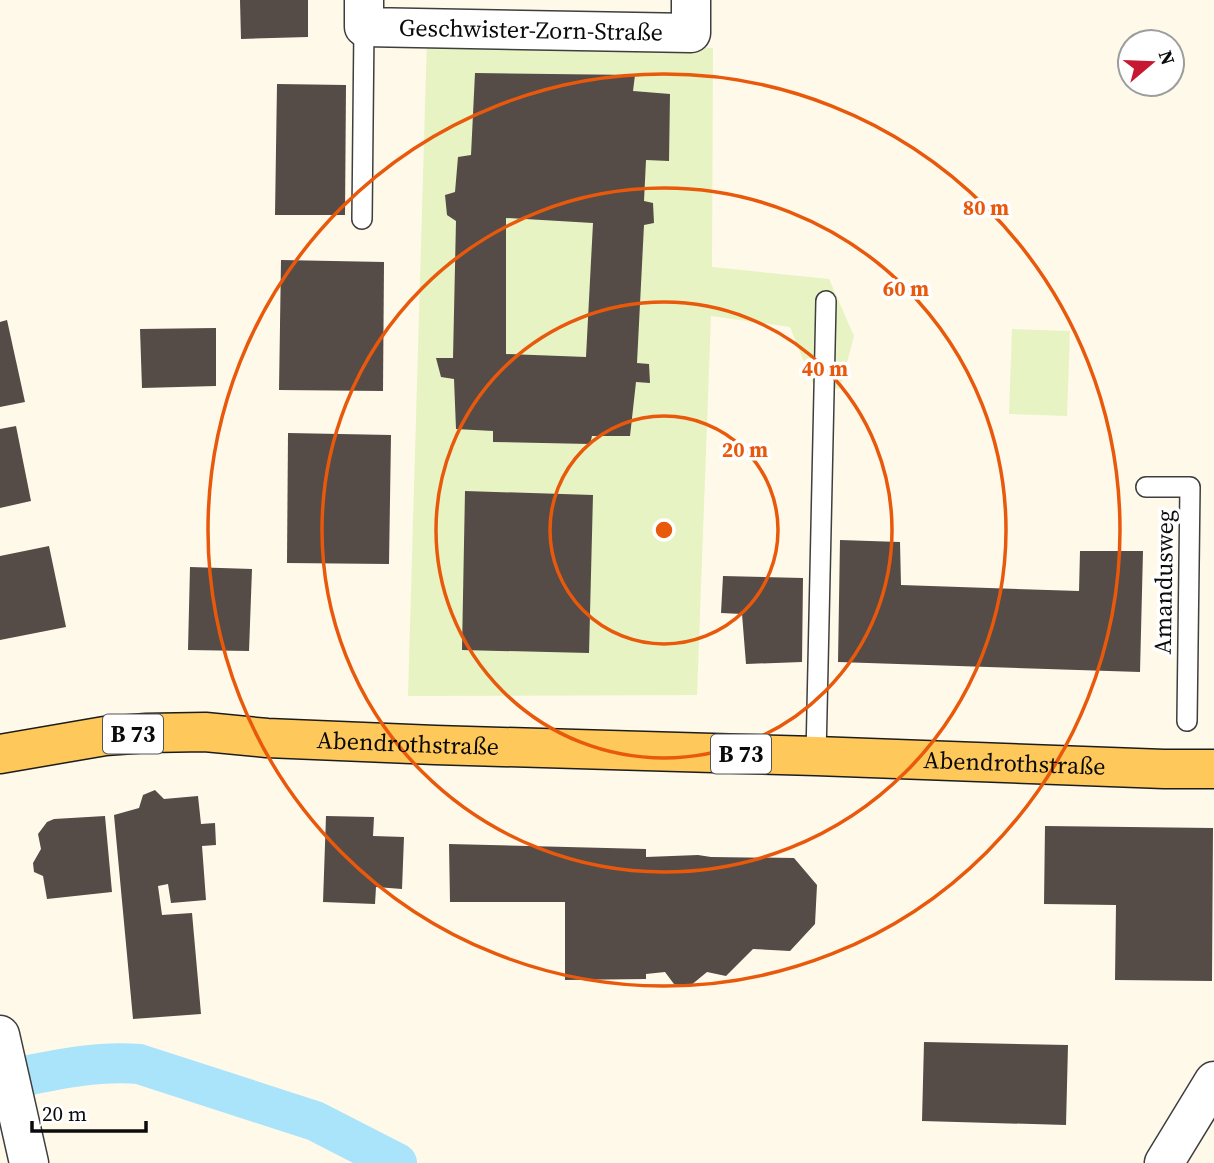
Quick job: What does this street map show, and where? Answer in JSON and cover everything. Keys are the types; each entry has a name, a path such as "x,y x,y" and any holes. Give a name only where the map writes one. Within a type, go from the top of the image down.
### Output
{"main road":[{"name":"Abendrothstraße","path":"0,754 104,736 205,732 267,738 435,745 1214,769"}],"street":[{"name":"Geschwister-Zorn-Straße","path":"364,14 691,33 691,0"},
{"path":"2,1045 29,1163"},
{"path":"1164,1163 1214,1081"}],"lane":[{"path":"362,219 364,14"},
{"path":"816,756 826,301"},
{"name":"Amandusweg","path":"1146,487 1190,487 1187,721"}],"green space":[{"path":"427,38 713,48 712,267 829,279 854,336 840,389 813,384 790,327 711,316 697,695 408,696"},
{"path":"1012,329 1070,331 1067,416 1009,414"}],"building":[{"path":"240,0 308,0 308,37 241,39"},
{"path":"475,73 635,75 633,91 670,94 669,161 646,160 644,201 653,203 654,223 644,225 637,363 649,364 650,383 636,382 630,436 592,436 590,444 493,442 493,431 456,429 454,379 441,377 436,358 453,358 456,221 447,215 445,195 455,192 458,157 471,155","holes":["506,218 593,223 586,357 506,354"]},
{"path":"277,84 346,85 345,215 275,215"},
{"path":"281,260 384,262 383,391 279,390"},
{"path":"7,320 25,402 0,407 0,322"},
{"path":"216,328 216,386 142,388 140,329"},
{"path":"16,426 31,501 0,508 0,429"},
{"path":"288,433 391,435 389,564 287,563"},
{"path":"465,491 593,495 589,653 462,650"},
{"path":"840,540 900,542 901,585 1079,591 1080,551 1143,551 1140,672 838,662"},
{"path":"49,546 66,627 0,640 0,556"},
{"path":"190,567 252,569 249,651 188,650"},
{"path":"723,576 803,578 802,662 746,664 742,614 721,613"},
{"path":"155,790 164,799 198,796 201,824 215,823 216,845 202,846 206,900 171,903 168,884 158,886 162,915 192,913 201,1014 133,1019 114,815 139,808 143,795"},
{"path":"105,816 112,892 47,899 43,876 34,872 33,863 41,849 38,834 47,822 54,819"},
{"path":"326,816 374,817 373,836 404,837 402,889 376,887 375,904 323,902"},
{"path":"1045,826 1213,828 1212,981 1115,980 1116,905 1044,904"},
{"path":"449,844 646,849 646,857 698,855 794,858 817,885 815,924 790,951 753,949 726,976 707,972 690,986 674,984 665,972 646,974 646,979 565,980 565,902 450,902"},
{"path":"924,1042 1068,1045 1066,1125 922,1121"}],"waterway":[{"path":"0,1081 86,1065 139,1064 315,1121 397,1163"}]}
